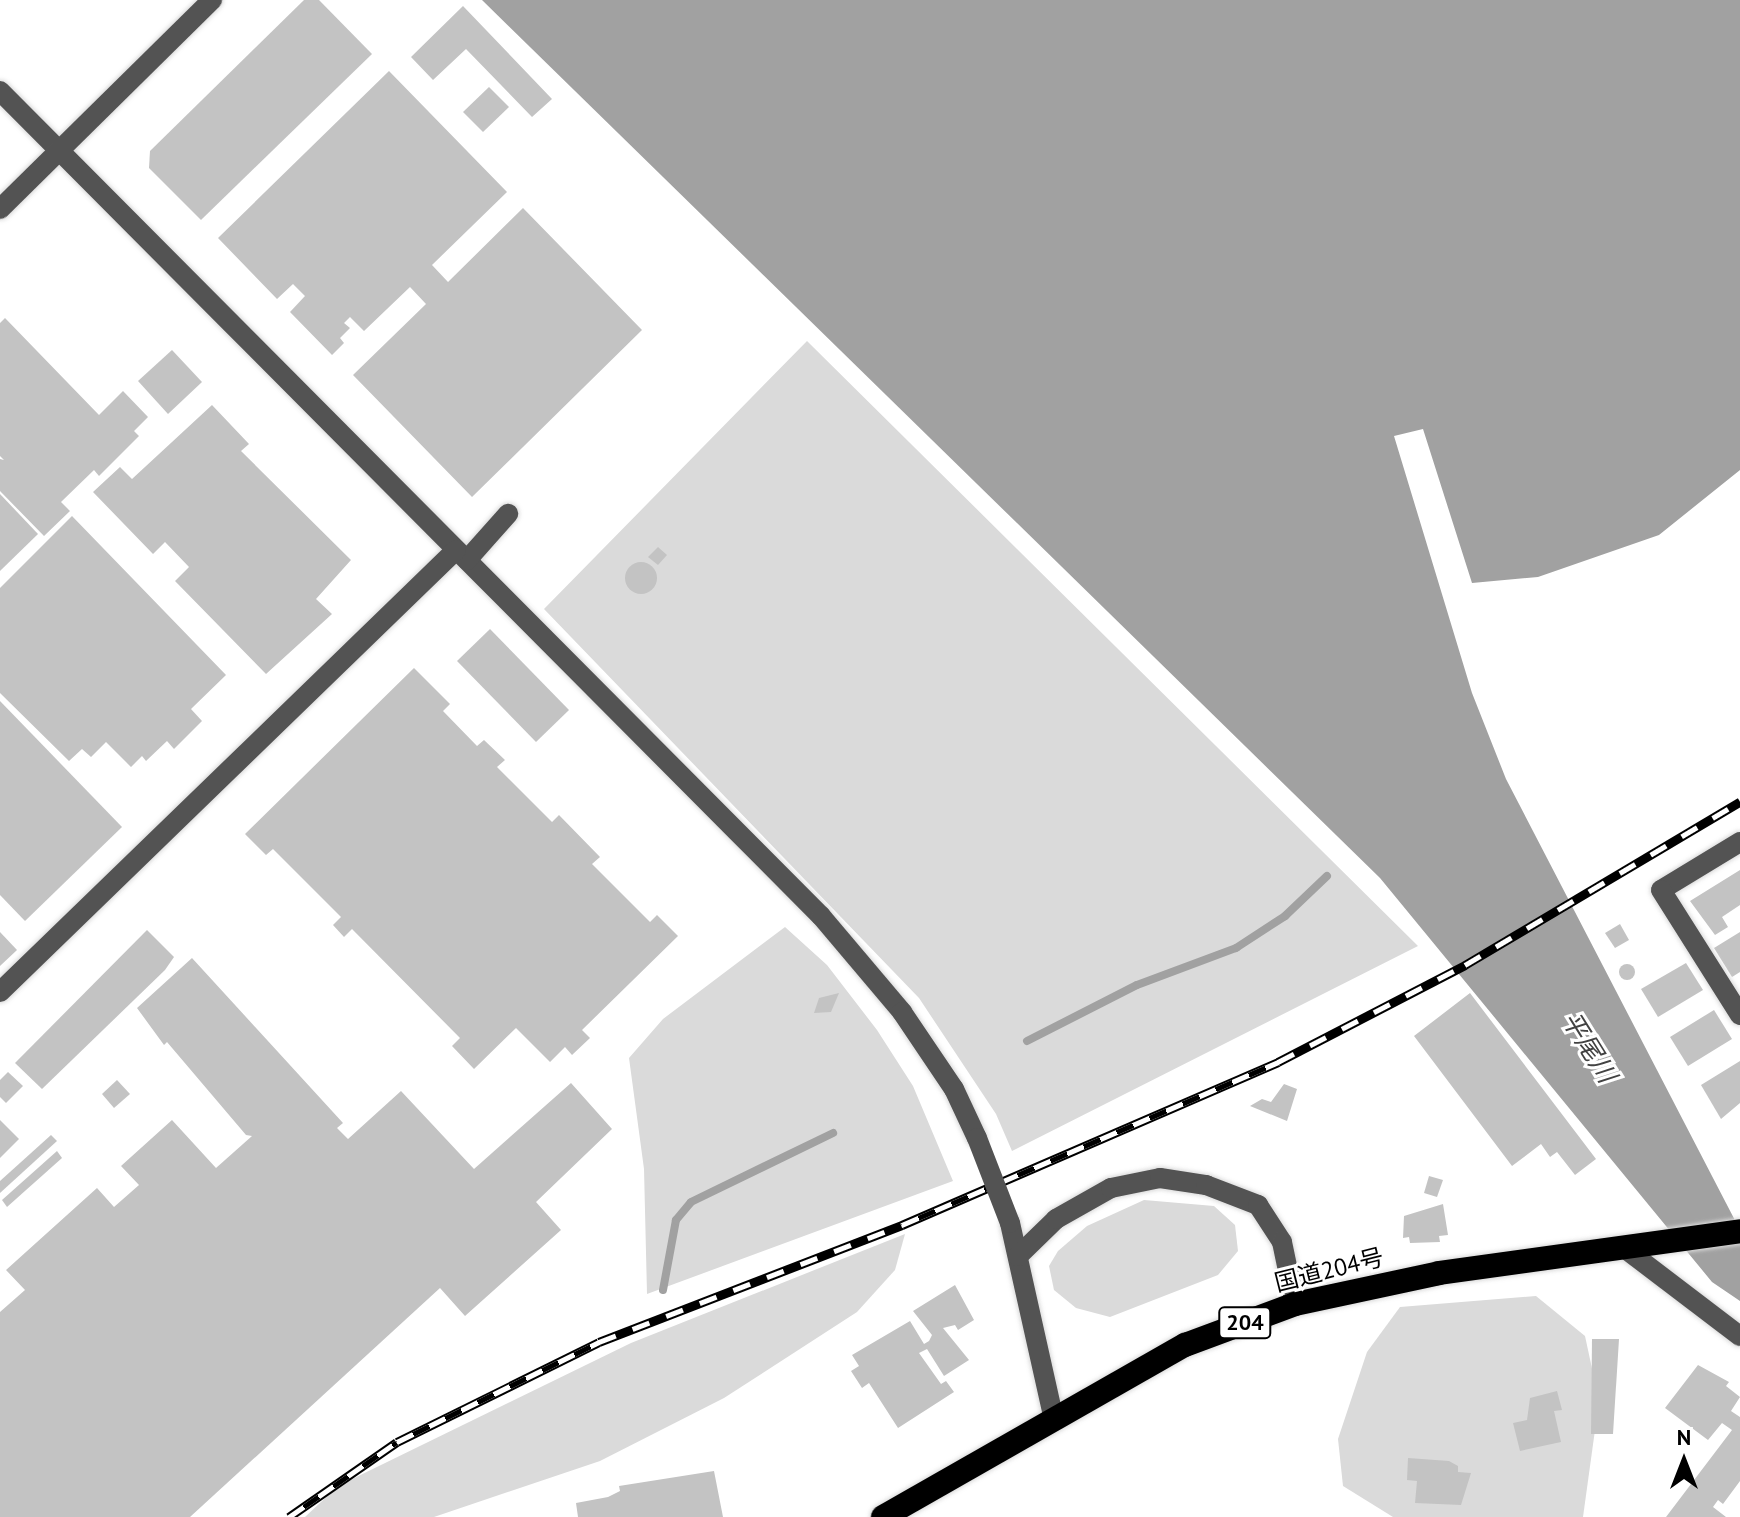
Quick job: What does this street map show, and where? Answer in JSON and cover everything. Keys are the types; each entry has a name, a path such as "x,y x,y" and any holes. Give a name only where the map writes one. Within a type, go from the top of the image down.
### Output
{"highway":[{"name":"国道204号","path":"883,1517 1053,1416 1185,1345 1295,1304 1439,1273 1740,1231"}],"street":[{"path":"0,209 212,0"},
{"path":"0,91 821,916 902,1012 954,1089 1010,1223 1053,1416"},
{"path":"0,992 508,514"},
{"path":"1740,842 1661,890 1740,1015"},
{"path":"1018,1256 1056,1219 1111,1188 1160,1178 1206,1185 1258,1205 1282,1242 1295,1304"},
{"path":"1623,1247 1740,1336"}],"shaded area":[{"path":"807,341 1418,946 1012,1151 996,1114 919,998 544,609"},
{"path":"785,927 827,965 877,1030 913,1086 953,1181 647,1294 644,1169 629,1058 663,1019"},
{"path":"1144,1200 1214,1206 1235,1225 1238,1251 1218,1275 1110,1317 1076,1308 1054,1290 1049,1266 1058,1251 1087,1226"},
{"path":"905,1234 895,1270 857,1312 724,1398 600,1461 434,1517 305,1517 338,1486 631,1343"},
{"path":"1536,1296 1585,1336 1599,1401 1583,1517 1393,1517 1343,1486 1338,1439 1367,1352 1400,1307"}],"water":[{"name":"平尾川","path":"482,0 1740,0 1740,470 1659,535 1538,577 1472,583 1423,429 1394,436 1472,693 1506,779 1740,1230 1740,1301 1712,1282 1380,878"}],"building":[{"path":"304,0 319,0 372,54 201,220 149,168 150,151"},
{"path":"463,6 552,99 532,117 466,49 433,80 411,57"},
{"path":"389,71 507,192 432,265 448,282 523,208 642,330 472,497 353,375 426,304 410,287 364,331 350,317 344,323 350,328 340,338 344,343 332,355 290,312 305,296 293,284 277,299 218,238"},
{"path":"489,87 509,107 483,132 463,112"},
{"path":"5,318 99,415 123,391 148,417 134,431 139,436 99,476 94,470 61,502 70,511 44,536 0,491 0,459 4,460 0,456 0,323"},
{"path":"172,350 202,382 168,414 138,381"},
{"path":"212,405 249,444 241,451 351,560 316,599 332,614 266,674 175,581 189,567 165,542 153,554 93,492 120,467 132,479"},
{"path":"0,494 38,534 0,571"},
{"path":"72,516 226,675 191,709 202,721 174,749 167,741 146,761 142,756 131,767 106,742 91,757 82,749 69,761 0,693 0,588"},
{"path":"658,547 667,555 658,565 648,557"},
{"path":"641,562 653,566 657,578 653,590 641,594 629,590 625,578 629,566"},
{"path":"490,629 569,710 536,742 457,661"},
{"path":"414,668 450,704 443,711 477,746 484,740 505,760 497,767 552,822 559,815 600,857 592,864 650,922 657,915 678,936 582,1030 590,1038 572,1055 565,1047 550,1062 516,1028 474,1069 452,1046 460,1038 352,929 344,937 333,925 341,917 273,849 266,855 245,834"},
{"path":"0,701 122,827 25,921 0,895"},
{"path":"1740,870 1740,905 1722,917 1728,927 1715,935 1690,901"},
{"path":"1620,924 1629,940 1615,948 1605,933"},
{"path":"147,930 174,957 165,970 42,1089 15,1063"},
{"path":"0,932 17,950 0,966"},
{"path":"1740,932 1740,972 1732,977 1714,948"},
{"path":"192,958 343,1123 337,1128 348,1139 401,1091 474,1169 571,1083 612,1129 536,1202 561,1230 465,1316 440,1288 190,1517 0,1517 0,1312 25,1290 6,1270 97,1188 114,1207 139,1185 121,1166 172,1120 216,1168 252,1136 246,1135 167,1042 164,1045 137,1008"},
{"path":"1686,963 1703,990 1658,1017 1641,989"},
{"path":"1627,964 1633,966 1633,978 1627,980 1621,978 1619,972 1621,966"},
{"path":"839,993 831,1012 814,1013 819,998"},
{"path":"1470,993 1596,1159 1575,1175 1557,1152 1550,1157 1541,1144 1512,1166 1414,1036"},
{"path":"1714,1010 1732,1039 1688,1066 1670,1037"},
{"path":"1740,1061 1740,1103 1721,1119 1701,1085"},
{"path":"8,1072 23,1086 6,1103 0,1097 0,1080"},
{"path":"117,1080 130,1094 114,1108 102,1094"},
{"path":"1284,1084 1297,1089 1287,1121 1250,1106 1262,1099 1271,1102"},
{"path":"0,1120 19,1139 0,1158"},
{"path":"51,1135 57,1141 0,1193 0,1181"},
{"path":"57,1151 62,1158 7,1207 2,1200"},
{"path":"1429,1176 1443,1180 1437,1197 1424,1193"},
{"path":"1443,1204 1448,1235 1439,1236 1440,1242 1410,1243 1409,1237 1403,1238 1404,1216"},
{"path":"955,1285 974,1320 958,1330 955,1325 943,1328 969,1360 944,1376 927,1349 919,1353 941,1384 946,1381 954,1392 898,1428 869,1383 862,1388 851,1371 859,1366 852,1355 910,1321 924,1344 929,1341 932,1335 913,1311"},
{"path":"1592,1339 1619,1339 1613,1434 1591,1434"},
{"path":"1698,1365 1729,1382 1726,1386 1740,1397 1731,1411 1740,1417 1740,1481 1723,1504 1718,1500 1713,1507 1726,1517 1666,1517 1732,1430 1722,1423 1708,1440 1665,1408"},
{"path":"1557,1391 1562,1410 1554,1411 1561,1442 1520,1451 1513,1423 1527,1420 1530,1398"},
{"path":"1408,1458 1449,1461 1458,1466 1458,1472 1471,1473 1461,1505 1415,1503 1417,1481 1407,1480"},
{"path":"714,1471 723,1517 578,1517 576,1503 608,1497 620,1491 619,1486"}],"waterway":[{"path":"1027,1041 1137,985 1236,948 1285,916 1327,876"},
{"path":"663,1290 676,1220 691,1202 833,1133"}],"railway":[{"path":"289,1517 397,1442 599,1342 902,1225 1278,1062 1465,965 1740,802"}]}
